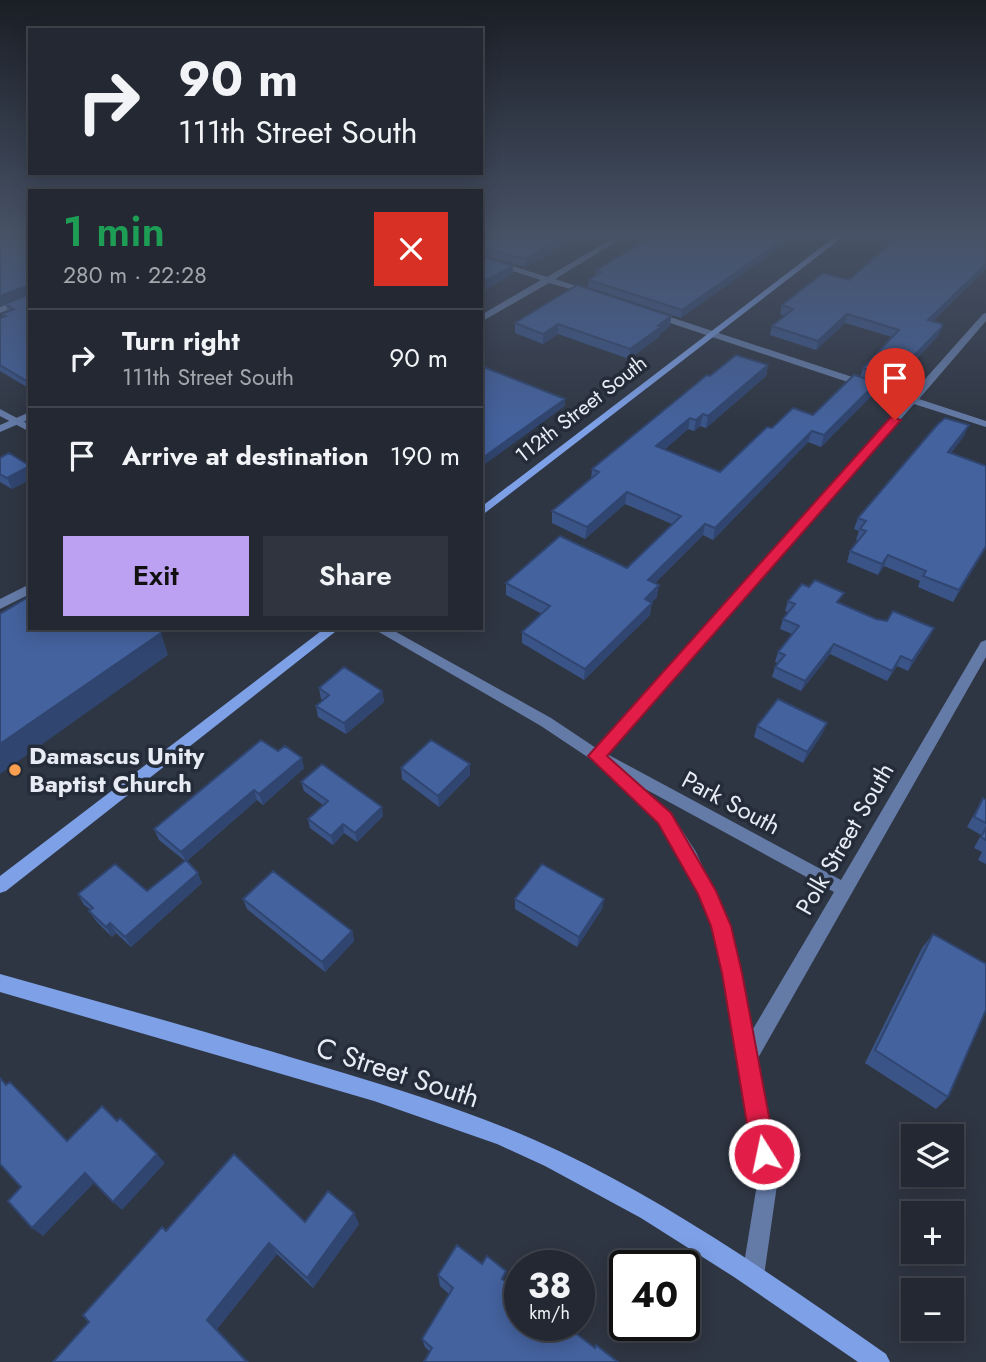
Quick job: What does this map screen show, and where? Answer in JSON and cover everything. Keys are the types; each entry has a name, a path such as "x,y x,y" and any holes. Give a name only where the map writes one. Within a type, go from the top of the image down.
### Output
{"main road":[{"name":"112th Street South","path":"483,511 757,300"},
{"path":"0,886 331,630"},
{"name":"C Street South","path":"0,984 132,1019 413,1103 491,1132 558,1163 641,1207 753,1276 878,1362"}],"street":[{"path":"0,310 26,300"},
{"path":"483,318 514,300"},
{"path":"650,313 986,424"},
{"path":"597,756 986,316"},
{"path":"0,412 28,428"},
{"path":"0,429 28,416"},
{"path":"0,605 28,589"},
{"path":"381,630 546,722 597,756 665,818 706,891 721,926 747,1058 768,1178 753,1276"},
{"name":"Polk Street South","path":"747,1058 986,645"},
{"name":"Park South","path":"597,756 844,889"}],"building":[{"path":"16,300 28,300 28,382 0,365 0,318 6,316 2,314 14,309 5,304"},
{"path":"553,300 621,300 671,316 658,326 661,327 630,349 558,324 543,334 515,323"},
{"path":"650,300 697,300 682,310"},
{"path":"789,300 949,300 928,320 942,324 942,327 904,366 897,363 885,375 863,368 899,330 847,314 818,341 772,326 793,309 782,305"},
{"path":"736,355 768,365 708,416 703,414 696,420 690,418 656,446 720,472 767,427 772,428 793,408 813,415 854,375 877,382 824,435 812,431 715,528 705,524 648,580 659,585 645,599 652,603 585,669 522,632 550,606 506,583 560,536 627,568 681,516 627,492 587,527 552,511 599,472 592,469 707,375 710,376"},
{"path":"483,367 565,399 483,458"},
{"path":"945,418 969,425 948,452 986,466 986,546 959,590 923,576 926,571 888,555 882,564 850,551 866,531 860,529 866,521 858,518"},
{"path":"9,453 28,467 7,478 0,474 0,458"},
{"path":"815,580 844,593 837,602 876,619 887,621 893,611 934,628 912,661 901,656 892,671 834,644 805,681 775,667 785,655 778,652 799,626 783,619 795,604 788,601 802,584 809,587"},
{"path":"28,597 28,630 159,630 161,633 0,744 0,614"},
{"path":"344,667 382,691 344,723 316,706 329,695 319,688"},
{"path":"778,699 827,723 807,752 757,726"},
{"path":"261,740 278,751 285,746 302,758 259,794 254,790 181,852 154,829"},
{"path":"431,740 470,764 438,796 401,768"},
{"path":"322,764 382,807 355,833 343,824 331,836 308,819 328,801 301,782"},
{"path":"983,798 986,800 986,823 974,817"},
{"path":"186,860 198,873 125,937 110,923 106,927 89,911 93,908 78,894 115,864 147,891"},
{"path":"542,864 604,899 579,937 515,899"},
{"path":"273,871 352,931 322,962 243,899"},
{"path":"933,934 986,964 986,1010 948,1097 875,1050"},
{"path":"0,1078 6,1085 10,1082 67,1141 102,1106 117,1121 120,1118 157,1154 113,1202 85,1173 32,1228 8,1201 21,1187 0,1164"},
{"path":"234,1154 305,1222 328,1191 354,1213 307,1278 269,1243 207,1320 246,1361 53,1362 89,1322 83,1315 162,1227 166,1231"},
{"path":"457,1245 482,1264 487,1256 504,1269 504,1341 586,1341 595,1348 596,1345 618,1362 424,1362 432,1348 422,1339 453,1288 438,1275"}],"place":[{"name":"Damascus Unity Baptist Church","path":"15,770"}],"route":[{"path":"764,1154 721,926 690,858 665,818 597,756 895,420"}]}
